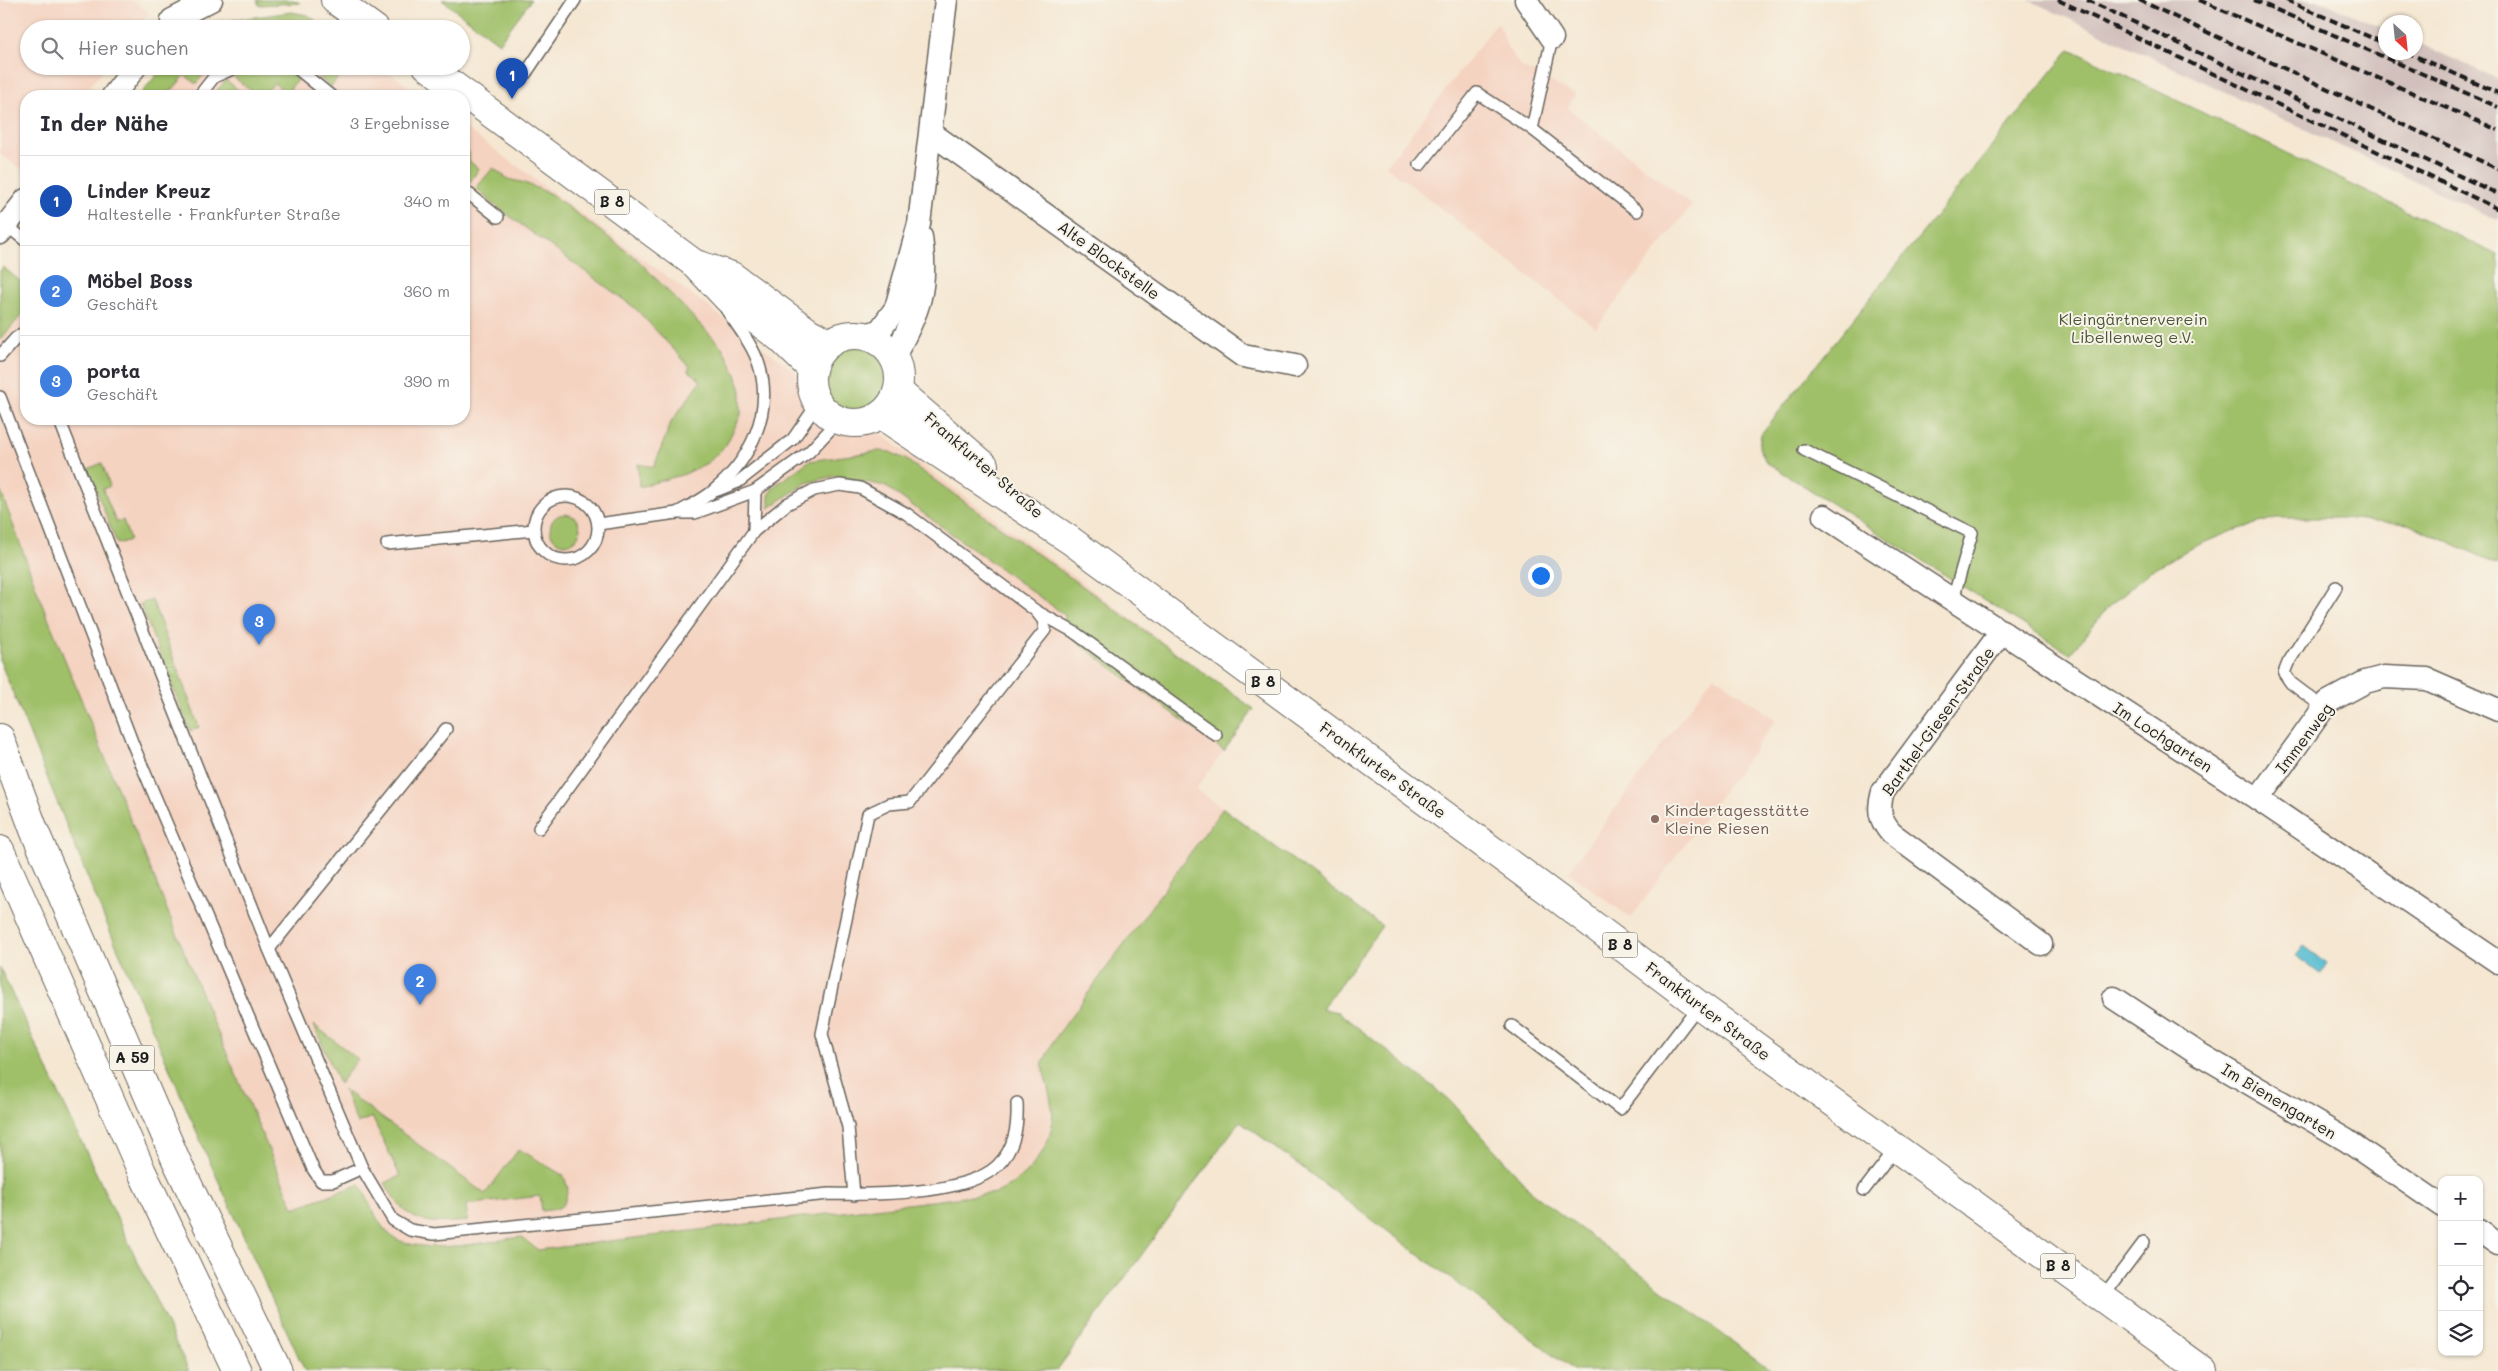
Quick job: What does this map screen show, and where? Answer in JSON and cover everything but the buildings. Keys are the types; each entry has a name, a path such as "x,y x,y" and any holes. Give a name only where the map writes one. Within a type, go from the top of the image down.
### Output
{"main road":[{"path":"334,0 362,20"},
{"name":"B 8","path":"439,75 459,90"},
{"name":"B 8","path":"470,98 695,264 728,299 780,338 812,369"},
{"name":"B 8","path":"695,264 732,276 810,333 830,342"},
{"path":"847,336 865,336 881,343 894,356 898,368 898,391 894,400 881,414 861,422 839,420 827,413 818,403 811,381 812,369 819,354 830,342 847,336"},
{"name":"Frankfurter Straße","path":"898,391 1070,540"},
{"name":"Frankfurter Straße","path":"881,414 1070,540 1531,878 1700,1005 2203,1371"},
{"name":"A 59","path":"0,738 34,830 176,1160 278,1371"},
{"name":"A 59","path":"0,850 142,1172 237,1371"}],"street":[{"path":"172,20 188,0"},
{"path":"176,20 211,0"},
{"path":"865,336 880,330 896,308 919,224 946,0"},
{"path":"1526,0 1552,38"},
{"path":"118,90 129,75"},
{"name":"Alte Blockstelle","path":"931,133 1243,356 1295,366"},
{"path":"3,229 20,208"},
{"path":"894,356 914,321 920,302 924,278 919,224"},
{"name":"Im Lochgarten","path":"1824,516 2258,799 2498,962"},
{"name":"Barthel-Giesen-Straße","path":"2002,631 1883,792 1880,816 1891,833 2041,944"},
{"name":"Immenweg","path":"2258,799 2328,702 2364,682 2384,677 2402,676 2427,679 2498,710"},
{"name":"Im Bienengarten","path":"2114,998 2198,1053 2346,1140 2438,1203"},
{"path":"2483,1234 2498,1244"}],"lane":[{"path":"526,73 575,0"},
{"path":"1532,129 1552,38"},
{"path":"204,90 214,77 219,75"},
{"path":"305,75 324,90"},
{"path":"1420,164 1477,93 1532,129 1637,211"},
{"path":"470,195 498,217"},
{"path":"3,229 20,238"},
{"path":"695,264 744,336 759,364 764,393 760,422 750,448 734,471 712,492"},
{"path":"0,356 20,335"},
{"path":"0,397 134,746 313,1169 321,1181 333,1181 362,1168"},
{"path":"677,513 712,492 738,482 772,458 793,439 818,403"},
{"path":"598,524 677,513 694,513 754,490 809,452 839,420"},
{"path":"61,425 269,949 362,1168 393,1220 410,1230 434,1234 829,1194 854,1195 930,1190 976,1179 996,1167 1006,1156 1018,1126 1016,1103"},
{"path":"1804,450 1972,534 1953,599"},
{"path":"539,828 754,531 787,504 814,490 840,485 860,488 907,514 1036,611 1074,632 1216,736"},
{"path":"754,490 754,531"},
{"path":"564,496 582,500 590,506 598,524 598,533 590,551 573,560 562,560 552,557 543,550 537,541 534,530 535,521 545,504 564,496"},
{"path":"387,544 534,530"},
{"path":"2324,708 2291,683 2284,673 2288,663 2336,587"},
{"path":"854,1195 848,1127 822,1034 868,814 889,804 910,802 1045,630 1043,620 1036,611"},
{"path":"269,949 446,729"},
{"path":"1512,1026 1620,1109 1700,1005"},
{"path":"1864,1190 1896,1148"},
{"path":"2102,1298 2144,1242"}],"shaded area":[{"path":"0,0 133,0 149,13 143,20 20,20 20,75 99,75 87,90 20,90 20,168 0,154"},
{"path":"2029,0 2319,0 2378,26 2378,60 2423,60 2423,45 2498,79 2498,220"},
{"path":"1498,22 1508,49 1520,66 1575,94 1568,108 1692,205 1596,328 1386,166"},
{"path":"156,75 393,75 413,90 144,90"},
{"path":"470,131 1254,709 1196,789 1223,808 1054,1040 1042,1064 1052,1109 1049,1134 1043,1151 1031,1169 1006,1189 996,1193 538,1250 521,1237 427,1248 405,1242 387,1232 359,1184 294,1208 208,1010 41,601 0,489 0,340 20,317 20,425 470,425"},
{"name":"Kindertagesstätte Kleine Riesen","path":"1714,675 1776,720 1631,918 1568,872"}],"green space":[{"path":"257,0 293,0 300,3 259,5"},
{"path":"442,0 531,0 499,43"},
{"path":"291,12 308,15 315,20 234,20"},
{"name":"Kleingärtnerverein Libellenweg e.V.","path":"2070,49 2498,255 2498,564 2408,524 2342,518 2276,518 2232,531 2191,548 2150,571 2109,606 2070,654 1766,462 1759,447 1761,434"},
{"path":"156,75 185,75 172,90 144,90"},
{"path":"185,75 203,75 196,84"},
{"path":"231,75 296,75 299,77 289,90 283,90 274,83 268,90 250,90"},
{"path":"316,75 340,75 331,87"},
{"path":"226,80 238,90 217,90"},
{"path":"470,162 479,169 470,182"},
{"path":"493,168 508,179 525,183 551,194 637,259 722,347 736,374 741,391 741,415 726,445 709,462 685,474 639,487 638,464 654,467 671,422 701,381 688,370 690,367 635,308 493,204 476,188"},
{"path":"3,267 20,281 20,317 0,340 0,271"},
{"path":"855,342 869,345 881,353 889,365 892,379 889,393 881,405 869,413 855,416 841,413 829,405 821,393 818,379 821,365 829,353 841,345"},
{"path":"879,451 890,452 905,459 1254,709 1224,751 1065,633 1065,615 885,486 834,476 806,483 769,508 769,496 773,487 809,461"},
{"path":"102,463 110,486 103,489 116,522 123,520 130,540 117,544 88,469"},
{"path":"0,489 41,601 208,1010 294,1208 360,1184 382,1226 398,1240 413,1245 431,1247 470,1245 521,1237 538,1250 996,1193 1019,1179 1029,1169 1038,1159 1050,1134 1052,1107 1042,1065 1054,1040 1223,808 1382,926 1322,1009 1338,1012 1450,1100 1535,1195 1772,1371 1575,1371 1240,1121 1057,1370 305,1371 208,1158 100,908 0,661"},
{"path":"565,514 576,518 580,529 576,540 565,544 554,540 550,529 554,518"},
{"path":"152,600 199,727 190,731 140,604"},
{"path":"0,968 189,1371 0,1371"},
{"path":"314,1025 358,1059 339,1084"},
{"path":"343,1089 485,1194 519,1149 564,1176 568,1189 564,1204 557,1209 542,1211 540,1196 466,1205 468,1221 439,1223 418,1219 401,1207 385,1183 400,1176 372,1117 357,1123"}],"water":[{"path":"2304,946 2327,963 2320,974 2296,956"}],"railway":[{"path":"2058,0 2498,209"},
{"path":"2087,0 2498,194"},
{"path":"2139,0 2498,169"},
{"path":"2199,0 2498,130"},
{"path":"2254,0 2498,107"},
{"path":"2286,0 2378,40"},
{"path":"2423,60 2498,93"}],"place":[{"name":"Linder Kreuz","path":"512,99"},
{"name":"porta","path":"259,645"},
{"name":"Kindertagesstätte Kleine Riesen","path":"1655,819"},
{"name":"Möbel Boss","path":"420,1005"}]}
